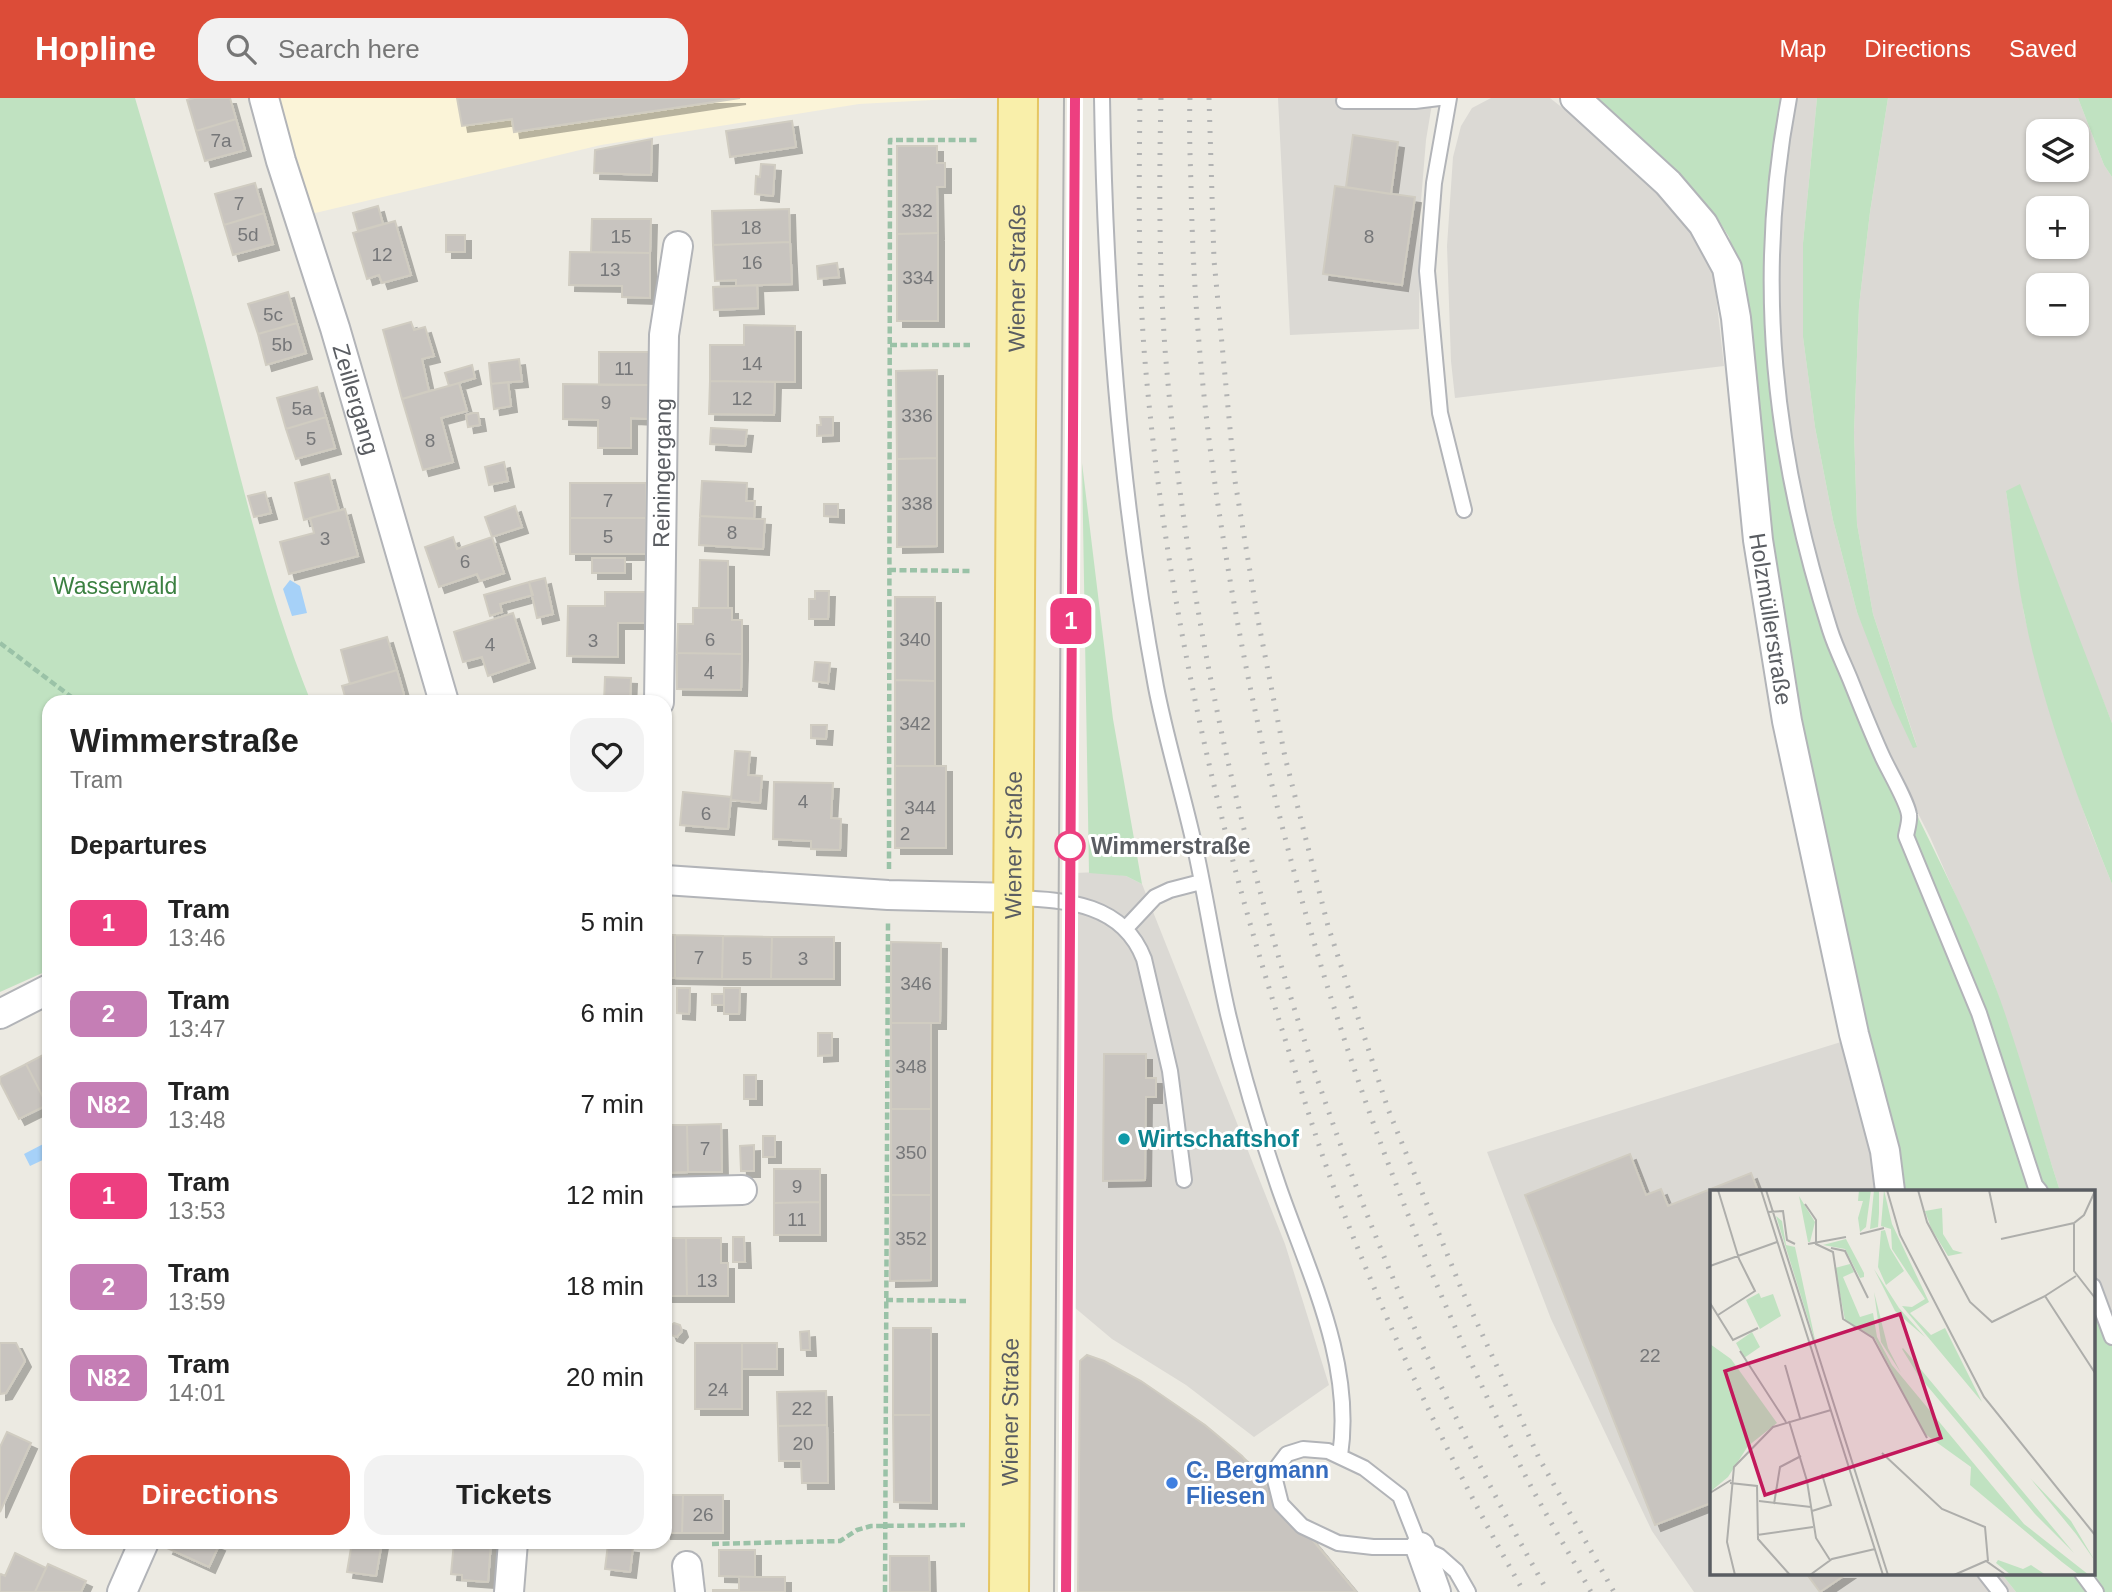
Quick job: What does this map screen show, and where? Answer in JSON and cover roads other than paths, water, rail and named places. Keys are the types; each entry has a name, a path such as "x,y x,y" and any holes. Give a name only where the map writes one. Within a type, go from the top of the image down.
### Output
{"main road":[{"name":"Wiener Straße","path":"1009,1592 1018,98"}],"street":[{"name":"Zeillergang","path":"264,98 281,161 335,328 442,695"},
{"name":"Holzmüllerstraße","path":"1575,98 1668,183 1703,224 1727,268 1736,318 1758,540 1787,721 1854,1034 1885,1151 1890,1190"},
{"name":"Reiningergang","path":"659,695 664,335 678,246"},
{"path":"672,880 888,895 1014,898"},
{"path":"0,1014 42,993"},
{"path":"672,1192 742,1190"},
{"path":"1420,1547 1436,1592"},
{"path":"122,1592 141,1549"},
{"path":"509,1592 512,1549"}],"lane":[{"path":"1102,98 1109,288 1118,402 1144,618 1157,691 1201,882 1209,930 1250,1104 1320,1298 1339,1369 1344,1433 1340,1456"},
{"path":"1344,102 1439,98"},
{"path":"1449,98 1434,183 1427,271 1440,413 1464,510"},
{"path":"1789,98 1772,218 1770,290 1775,375 1791,481 1831,633 1881,754 1910,814 1906,836 1979,1013 2035,1185 2039,1190"},
{"path":"1126,928 1155,897 1201,882"},
{"path":"1014,898 1047,899 1090,908 1109,915 1126,928 1138,943 1170,1071 1184,1180"},
{"path":"2094,1289 2112,1336"},
{"path":"1420,1547 1400,1496 1364,1468 1328,1451 1303,1449 1287,1454 1278,1466 1275,1480 1281,1504 1302,1526 1338,1543 1373,1547 1420,1547 1440,1556 1456,1571 1468,1592"},
{"path":"1986,1574 2000,1592"},
{"path":"2083,1574 2096,1592"}],"water":[{"path":"290,580 300,586 307,613 292,616 283,589"},
{"path":"42,1145 42,1160 30,1166 24,1154"}],"tram line":[{"path":"1054,1592 1064,98"},
{"path":"1066,1592 1075,98"},
{"name":"1","path":"1066,1592 1075,98"}],"railway":[{"path":"1140,98 1141,286 1153,437 1178,612 1235,870 1309,1114 1354,1239 1421,1394 1471,1495 1524,1592"},
{"path":"1161,98 1160,224 1163,318 1183,511 1209,672 1245,833 1289,992 1342,1148 1402,1300 1471,1449 1548,1592"},
{"path":"1190,98 1192,229 1197,317 1216,493 1244,657 1300,894 1374,1125 1418,1239 1466,1351 1518,1461 1591,1592"},
{"path":"1209,98 1214,260 1235,481 1258,620 1285,757 1328,926 1388,1109 1461,1288 1539,1458 1614,1592"}],"place":[{"name":"Wimmerstraße","path":"1070,846"},
{"name":"Wirtschaftshof","path":"1124,1139"},
{"name":"C. Bergmann Fliesen","path":"1172,1483"}],"park label":[{"name":"Wasserwald","path":"115,586"}]}
